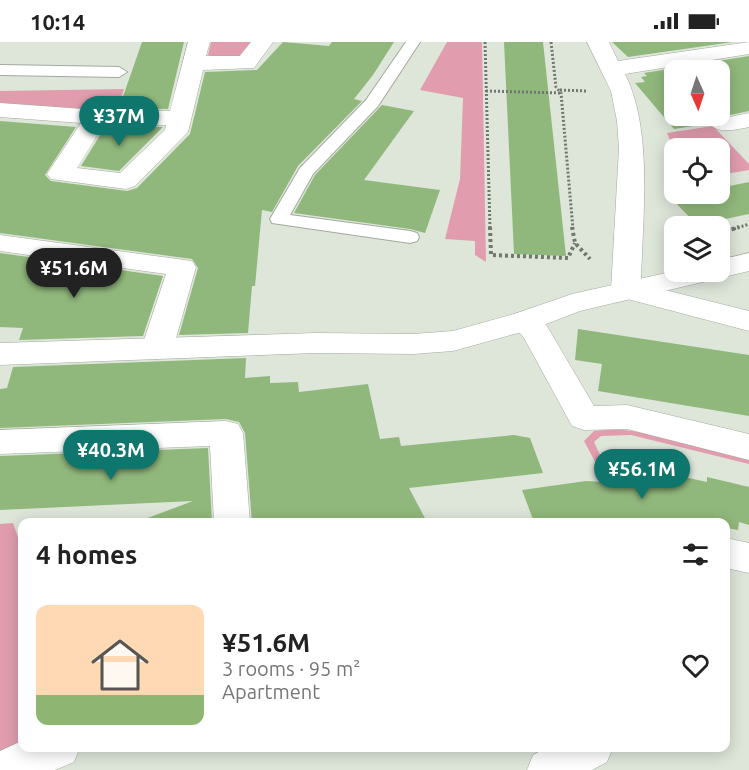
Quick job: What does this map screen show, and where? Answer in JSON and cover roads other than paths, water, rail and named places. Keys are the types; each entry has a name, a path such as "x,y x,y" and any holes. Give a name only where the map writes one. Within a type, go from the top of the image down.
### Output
{"street":[{"path":"98,117 60,174 126,181 176,132 197,53 246,63 262,42"},
{"path":"598,42 622,91 629,121 631,148 626,290"},
{"path":"705,60 749,48"},
{"path":"612,69 664,70"},
{"path":"0,110 98,117 180,118"},
{"path":"730,124 749,120"},
{"path":"0,243 182,267 157,349"},
{"path":"730,267 749,262"},
{"path":"0,354 316,343 436,343 473,336 525,321 572,303 664,282"},
{"path":"626,290 749,321"},
{"path":"525,321 536,333 584,418 627,417 749,447"},
{"path":"0,442 226,433 232,518"},
{"path":"730,554 749,558"},
{"path":"549,770 582,752"}],"lane":[{"path":"410,237 279,219 306,172 372,103 413,42"},
{"path":"0,70 38,70 58,73 119,72"}]}
